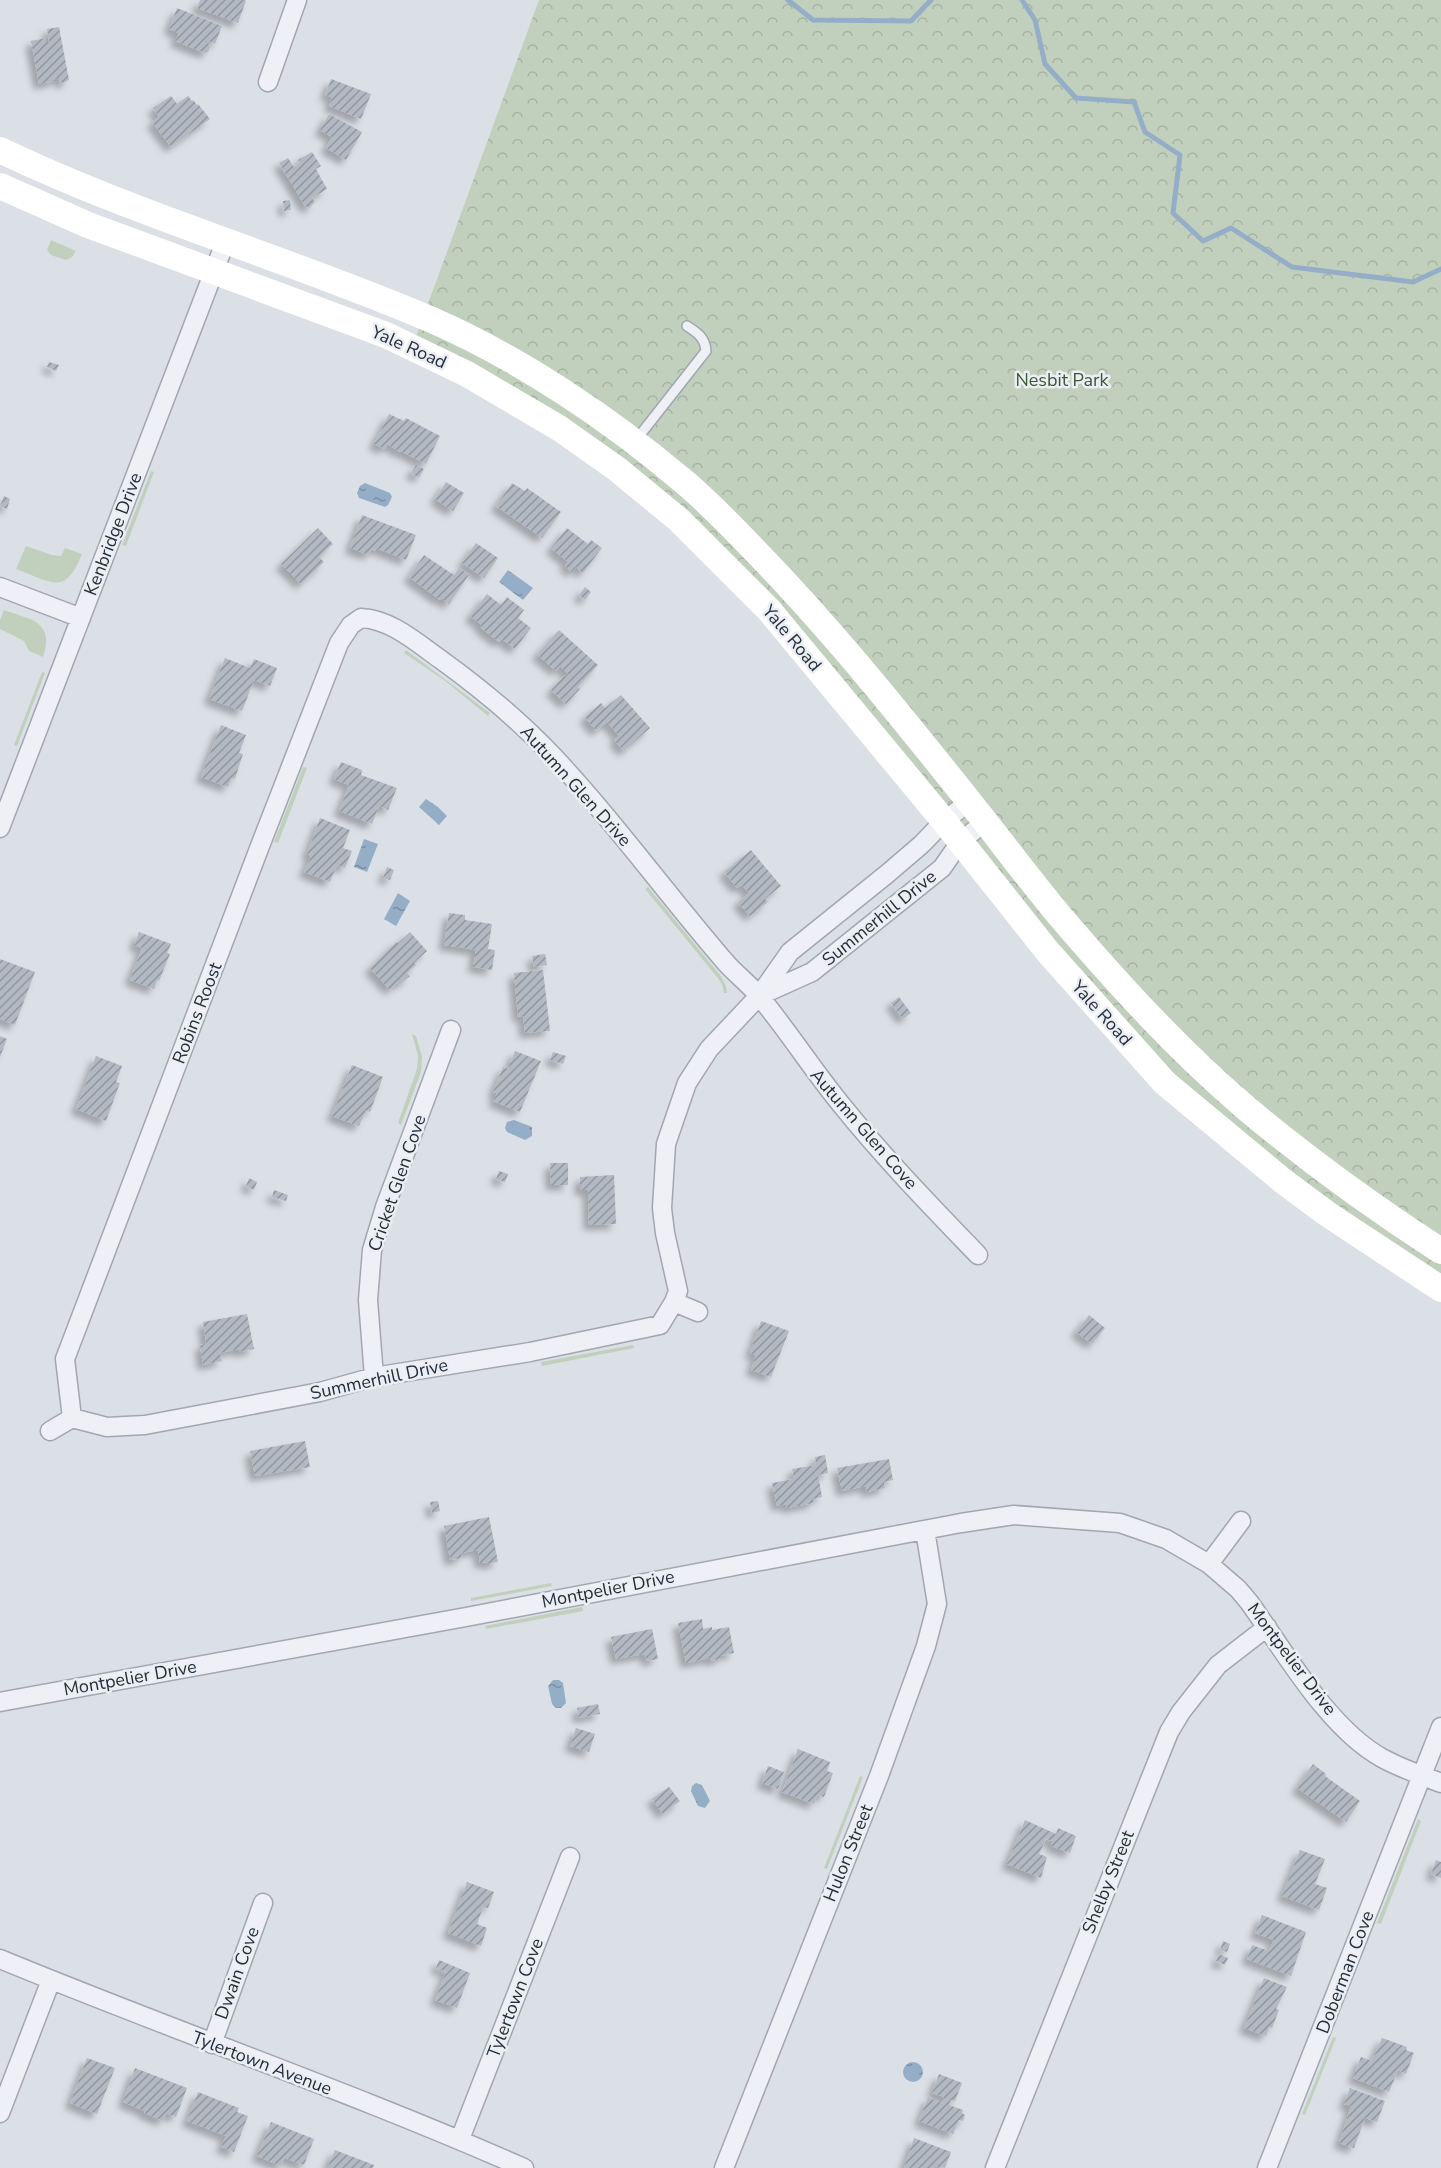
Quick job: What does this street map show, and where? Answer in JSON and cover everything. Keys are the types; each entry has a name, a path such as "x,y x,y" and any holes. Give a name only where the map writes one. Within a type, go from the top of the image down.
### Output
{"main road":[{"name":"Yale Road","path":"0,150 91,190 435,321 535,375 634,442 716,510 810,608 1057,913 1143,1009 1193,1060 1245,1107 1316,1164 1354,1193 1441,1251"},
{"name":"Yale Road","path":"0,186 88,225 386,335 428,354 513,399 559,428 616,469 679,520 769,609 944,821 1048,952 1165,1083 1283,1181 1326,1213 1441,1289"}],"street":[{"path":"268,81 297,0"},
{"name":"Kenbridge Drive","path":"0,828 226,240"},
{"path":"0,586 81,618"},
{"name":"Autumn Glen Drive","path":"361,618 375,618 387,623 476,686 528,730 615,826 728,965 759,996"},
{"name":"Robins Roost","path":"72,1418 65,1359 339,643 351,625 361,618"},
{"name":"Summerhill Drive","path":"72,1418 106,1427 145,1425 320,1392 374,1377 530,1352 660,1325 678,1291 662,1208 666,1144 679,1104 694,1072 709,1049 759,996 790,952 922,844 944,821 969,802"},
{"name":"Summerhill Drive","path":"759,996 812,972 942,868 960,842 985,822"},
{"name":"Autumn Glen Cove","path":"759,996 844,1109 890,1163 978,1255"},
{"name":"Cricket Glen Cove","path":"374,1377 368,1300 372,1250 385,1207 451,1030"},
{"path":"674,1302 698,1312"},
{"path":"50,1431 72,1418"},
{"name":"Montpelier Drive","path":"0,1702 1014,1515 1120,1523 1167,1539 1209,1564 1238,1589 1267,1626 1321,1704 1342,1725 1381,1757 1441,1783"},
{"path":"1209,1564 1241,1521"},
{"name":"Hulon Street","path":"724,2168 879,1776 922,1658 937,1604 925,1530"},
{"name":"Shelby Street","path":"995,2168 1169,1732 1181,1712 1218,1665 1267,1626"},
{"name":"Doberman Cove","path":"1267,2168 1441,1727"},
{"name":"Tylertown Cove","path":"460,2139 570,1857"},
{"name":"Dwain Cove","path":"212,2044 263,1903"},
{"name":"Tylertown Avenue","path":"0,1959 212,2044 460,2139 524,2168"},
{"path":"0,2113 51,1980"}],"lane":[{"path":"634,442 706,351 706,342 687,326"}],"green space":[{"name":"Nesbit Park","path":"539,0 1441,0 1441,1296 1173,1093 741,586 603,466 410,353"},
{"path":"51,240 76,251 66,260 51,255 47,250"},
{"path":"151,471 154,472 126,546 122,545"},
{"path":"26,546 52,555 61,556 65,548 82,554 70,576 63,581 48,581 16,569"},
{"path":"4,610 31,620 43,629 46,645 43,657 29,651 24,641 0,629 0,620"},
{"path":"406,650 490,713 488,716 444,680 404,653"},
{"path":"42,672 45,673 17,746 14,745"},
{"path":"303,767 307,768 278,843 274,842"},
{"path":"648,887 720,975 727,993 724,993 717,977 645,889"},
{"path":"412,1034 416,1036 422,1056 421,1072 401,1125 398,1123 417,1069 418,1056"},
{"path":"633,1345 634,1348 542,1366 541,1362"},
{"path":"551,1583 552,1586 471,1601 471,1598"},
{"path":"582,1607 583,1611 486,1629 485,1626"},
{"path":"860,1776 863,1777 827,1869 824,1868"},
{"path":"1418,1819 1421,1821 1381,1924 1377,1923"},
{"path":"1333,2037 1336,2038 1305,2115 1302,2114"}],"water":[{"path":"365,483 390,493 392,497 388,505 385,507 359,498 357,493 360,486"},
{"path":"508,570 533,588 523,600 499,582"},
{"path":"426,799 447,816 439,825 419,807"},
{"path":"364,839 378,844 367,872 354,867"},
{"path":"398,893 410,901 396,926 384,919"},
{"path":"514,1120 532,1127 532,1136 525,1140 507,1132 505,1128 507,1122"},
{"path":"553,1680 563,1683 566,1703 561,1708 556,1708 552,1704 548,1686"},
{"path":"696,1783 702,1785 710,1801 705,1808 698,1806 691,1791 692,1786"},
{"path":"913,2062 920,2065 923,2072 920,2079 913,2082 906,2079 903,2072 906,2065"}],"building":[{"path":"200,0 246,1 238,23 197,8"},
{"path":"177,8 222,26 215,44 205,40 204,42 210,47 208,52 205,53 175,41 179,33 169,29"},
{"path":"59,27 69,80 63,83 59,81 59,78 54,78 55,81 39,84 31,41 46,38 46,42 49,42 47,29"},
{"path":"331,79 371,94 361,119 329,106 332,97 325,95"},
{"path":"171,96 177,104 188,96 210,119 171,147 152,122 159,117 153,108"},
{"path":"329,114 362,132 346,160 326,148 332,137 320,130"},
{"path":"312,152 321,166 316,169 327,189 312,198 315,202 309,208 305,206 279,163 288,158 294,167 300,163 298,160"},
{"path":"290,200 291,210 284,211 283,201"},
{"path":"49,362 59,365 56,371 47,367"},
{"path":"389,414 404,421 406,418 440,436 426,464 387,444 385,449 374,444"},
{"path":"416,465 424,469 419,478 411,473"},
{"path":"446,482 464,493 453,511 435,499"},
{"path":"512,483 525,491 527,488 561,512 542,538 496,506"},
{"path":"4,496 10,499 7,509 0,506"},
{"path":"362,515 416,535 406,560 376,548 375,551 371,549 369,555 350,548"},
{"path":"318,528 333,544 319,557 324,562 301,584 281,564"},
{"path":"567,528 588,544 591,540 602,548 583,573 576,567 572,572 565,566 568,562 551,548"},
{"path":"476,543 498,558 484,578 462,563"},
{"path":"424,555 454,575 459,568 469,575 449,604 409,577"},
{"path":"585,587 591,592 585,600 579,595"},
{"path":"487,594 501,605 507,597 524,610 518,618 531,628 515,649 502,639 499,642 470,616"},
{"path":"559,630 598,665 566,704 551,690 565,675 567,677 569,675 560,666 556,671 537,654"},
{"path":"225,658 250,668 254,659 277,668 270,686 254,680 242,711 209,699"},
{"path":"621,695 650,728 624,751 614,740 619,736 607,722 596,731 585,717 601,703 605,708"},
{"path":"221,725 246,735 239,753 243,754 235,779 231,778 228,787 201,777"},
{"path":"341,762 362,770 361,775 397,788 388,810 379,806 372,824 339,811 349,785 334,779"},
{"path":"320,818 350,830 343,848 352,851 345,868 337,865 330,882 304,872 311,856 307,854"},
{"path":"751,850 781,886 765,899 768,902 750,916 738,902 749,893 742,885 737,888 724,872"},
{"path":"387,867 394,870 390,880 383,878"},
{"path":"449,913 465,915 465,920 492,924 488,949 495,950 492,970 473,967 476,950 444,945"},
{"path":"139,932 171,944 167,953 170,954 154,989 130,980 142,948 134,945"},
{"path":"410,932 427,951 407,973 410,976 390,990 370,968 396,942 398,943"},
{"path":"545,954 547,965 534,967 532,956"},
{"path":"0,959 35,972 15,1025 0,1019"},
{"path":"543,970 550,1031 525,1033 523,1016 518,1017 514,973"},
{"path":"899,997 911,1013 903,1019 891,1003"},
{"path":"0,1036 7,1039 0,1057"},
{"path":"515,1051 541,1061 520,1112 493,1101 497,1093 493,1092 503,1067 508,1069"},
{"path":"553,1052 566,1056 563,1064 550,1060"},
{"path":"96,1056 122,1066 116,1082 120,1083 106,1121 76,1109"},
{"path":"352,1065 383,1077 370,1112 366,1110 359,1126 332,1116"},
{"path":"550,1163 568,1163 568,1185 551,1185"},
{"path":"499,1171 508,1174 505,1182 496,1179"},
{"path":"614,1175 616,1224 589,1225 588,1190 580,1190 580,1177"},
{"path":"249,1178 257,1182 254,1190 246,1186"},
{"path":"274,1190 288,1195 286,1201 272,1197"},
{"path":"247,1314 254,1349 220,1353 222,1361 203,1365 200,1345 206,1344 203,1322"},
{"path":"1089,1315 1105,1328 1092,1344 1076,1332"},
{"path":"761,1321 789,1331 771,1377 751,1370 756,1355 750,1353"},
{"path":"305,1441 310,1467 255,1476 250,1451"},
{"path":"825,1455 828,1473 818,1475 822,1497 813,1499 814,1503 787,1508 786,1504 777,1506 772,1483 794,1479 792,1469 816,1465 815,1457"},
{"path":"889,1459 893,1480 884,1482 885,1488 867,1492 866,1486 842,1491 837,1468"},
{"path":"438,1501 440,1511 432,1513 430,1502"},
{"path":"489,1517 498,1562 480,1563 478,1550 461,1553 462,1558 450,1560 444,1526"},
{"path":"702,1619 703,1629 729,1627 734,1653 720,1656 720,1659 710,1661 710,1658 686,1663 678,1623"},
{"path":"652,1629 658,1659 647,1661 645,1654 616,1659 611,1637"},
{"path":"598,1704 600,1714 579,1718 577,1708"},
{"path":"576,1728 595,1734 589,1752 570,1746"},
{"path":"798,1749 830,1762 827,1771 833,1773 824,1797 817,1795 814,1804 782,1792"},
{"path":"1313,1764 1326,1774 1325,1776 1360,1801 1346,1822 1297,1788"},
{"path":"768,1766 784,1772 778,1789 762,1783"},
{"path":"669,1787 680,1801 663,1814 652,1799"},
{"path":"1025,1820 1056,1834 1058,1828 1076,1836 1070,1853 1051,1846 1053,1841 1046,1839 1039,1854 1047,1857 1041,1878 1007,1864"},
{"path":"1300,1850 1325,1859 1315,1884 1327,1888 1319,1910 1282,1896"},
{"path":"1436,1860 1441,1862 1441,1878 1431,1874"},
{"path":"467,1882 494,1892 488,1908 483,1907 477,1924 487,1928 481,1946 448,1933"},
{"path":"1262,1915 1306,1932 1291,1976 1247,1959 1252,1945 1269,1951 1274,1940 1255,1933"},
{"path":"1223,1941 1230,1944 1227,1952 1220,1950"},
{"path":"1219,1954 1228,1958 1225,1965 1216,1961"},
{"path":"439,1960 470,1973 457,2008 435,2000 446,1972 436,1968"},
{"path":"1264,1978 1287,1987 1276,2009 1279,2010 1272,2028 1269,2027 1266,2036 1244,2028"},
{"path":"1382,2038 1407,2047 1406,2050 1414,2053 1406,2074 1398,2070 1389,2092 1353,2078 1361,2057 1372,2061"},
{"path":"87,2058 115,2068 97,2114 70,2103"},
{"path":"135,2068 187,2088 176,2117 166,2113 163,2121 123,2102"},
{"path":"939,2074 962,2083 955,2101 951,2100 949,2105 963,2110 962,2113 965,2115 963,2121 959,2120 953,2134 919,2121 928,2097 942,2103 944,2097 932,2093"},
{"path":"1350,2088 1385,2101 1377,2122 1365,2118 1354,2148 1339,2143 1351,2106 1344,2104"},
{"path":"198,2092 239,2108 237,2112 248,2116 234,2152 221,2147 226,2136 187,2121"},
{"path":"271,2122 314,2139 304,2165 284,2158 281,2166 257,2156"},
{"path":"914,2138 951,2152 945,2168 935,2166 934,2168 904,2168"},
{"path":"335,2150 374,2165 373,2168 327,2168"}],"waterway":[{"path":"788,0 813,20 911,21 931,0"},
{"path":"1022,0 1035,20 1045,64 1076,98 1134,102 1145,132 1180,155 1173,213 1203,241 1231,228 1292,267 1413,282 1441,269"}]}
